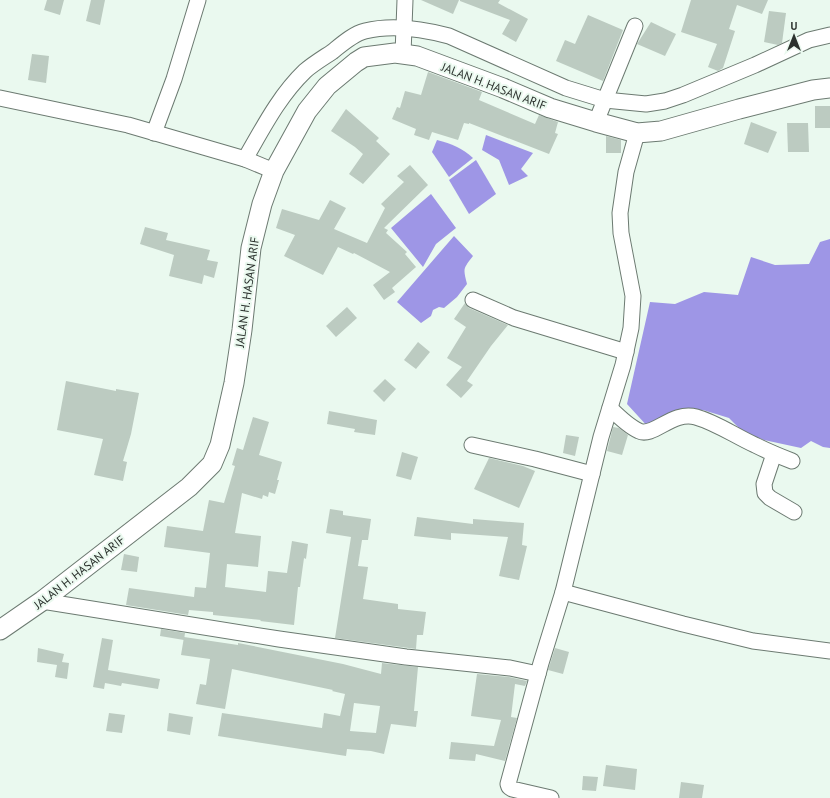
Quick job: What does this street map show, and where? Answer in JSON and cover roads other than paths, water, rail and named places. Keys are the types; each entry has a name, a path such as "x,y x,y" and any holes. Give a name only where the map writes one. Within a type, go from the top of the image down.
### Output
{"main road":[{"name":"JALAN H. HASAN ARIF","path":"0,630 42,601 189,487 212,464 220,445 234,383 243,323 251,248 262,204 259,165 327,86 364,57 394,53 403,40 417,56 503,88 550,108 601,110 637,133 661,131 813,90 830,88"}],"street":[{"path":"154,133 174,79 198,0"},
{"path":"403,40 405,0"},
{"path":"601,110 635,26"},
{"path":"0,98 128,125 259,165 273,111 291,86 306,70 350,38 364,31 403,40 432,31 449,36 566,88 601,110 665,101 755,65 809,40 830,35"},
{"path":"551,798 512,789 508,784 538,674 563,592 592,474 614,411 631,328 633,296 621,233 620,213 626,172 637,133"},
{"path":"472,300 514,318 626,352"},
{"path":"614,411 639,432 650,431 673,419 688,415 695,416 712,423 755,446 792,461"},
{"path":"472,445 592,474"},
{"path":"774,454 764,484 764,493 794,512"},
{"path":"563,592 753,641 830,651"},
{"path":"42,601 279,639 406,657 510,668 538,674"}]}
